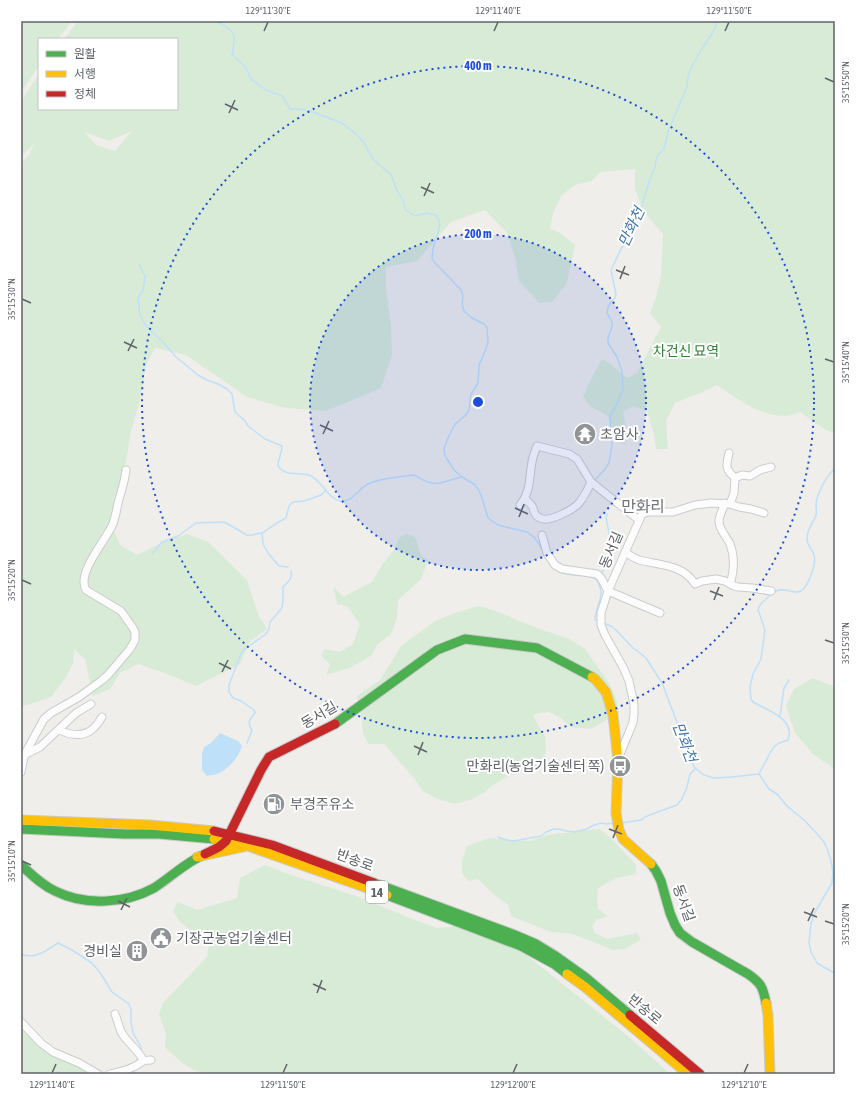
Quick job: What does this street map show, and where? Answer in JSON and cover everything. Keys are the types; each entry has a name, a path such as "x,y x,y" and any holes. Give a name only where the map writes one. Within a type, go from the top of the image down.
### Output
{"main road":[{"name":"동서길","path":"228,838 261,770 269,757 338,723 436,650 466,639 537,648 595,679 606,692 620,743 616,813 617,823 623,839 651,864 656,871 661,881 670,913 680,933 692,942 748,974 757,980 761,986 765,995 767,1006 768,1063 770,1074"},
{"name":"반송로","path":"21,820 150,825 204,829 470,926 521,946 554,964 585,987 688,1074"},
{"name":"반송로","path":"24,831 159,834 228,838 272,845 289,851 536,944 584,977 700,1074"},
{"path":"197,857 203,847 200,837"},
{"path":"21,865 42,883 69,897 114,900 132,898 150,890 197,857 221,845 228,838"},
{"path":"197,857 248,846"}],"street":[{"name":"동서길","path":"591,482 578,504 566,512 552,518 543,520 534,514 531,505 522,502 530,484 532,460 537,446 569,454 577,459 591,482 639,520"},
{"path":"729,453 726,462 728,471 735,478 734,492 719,521 723,532 730,543 734,560 730,584"},
{"path":"735,478 742,475 750,476 760,470 770,467"},
{"path":"21,772 26,754 44,719 102,681 136,640 133,628 121,611 86,590 84,586 84,577 95,552 114,522 126,470"},
{"name":"동서길","path":"620,743 630,730 634,714 632,692 623,667 605,635 601,622 601,613 608,591 642,514 649,512 673,512 695,505 727,504 764,513"},
{"name":"동서길","path":"542,535 547,553 555,565 569,570 593,573 600,577 608,591"},
{"path":"625,552 637,559 670,566 689,577 695,584 702,581 716,579 738,587 770,592"},
{"path":"608,591 660,613"},
{"path":"26,754 40,747 76,713 91,704"},
{"path":"59,730 65,733 84,734 90,732 102,717"},
{"path":"116,1014 122,1033 130,1044 135,1048 141,1057 151,1060"},
{"path":"21,1022 40,1043 53,1052 79,1063 98,1074"},
{"path":"110,1074 135,1067 141,1057"}],"green space":[{"path":"21,21 72,21 59,38 38,38 38,67 21,92"},
{"name":"차건신 묘역","path":"78,21 212,21 212,23 216,21 835,21 835,433 826,430 800,412 785,416 758,410 749,406 717,385 675,403 666,421 668,449 656,449 654,435 647,411 633,406 623,412 628,436 625,445 613,437 608,416 590,406 583,397 602,359 611,364 627,378 637,373 661,327 650,313 661,276 663,234 644,212 635,189 635,169 600,172 592,181 575,185 562,195 553,213 550,229 560,233 575,245 567,283 552,302 539,303 519,281 515,257 507,233 485,210 451,222 417,261 386,267 386,289 391,326 392,355 381,388 326,411 285,408 247,397 186,355 155,348 146,365 141,397 131,431 125,467 114,499 111,524 120,545 137,555 161,543 187,534 208,542 247,580 258,614 267,629 250,641 240,664 196,686 138,664 120,673 110,689 93,696 85,659 74,649 73,663 66,677 51,697 21,706 21,163 29,155 34,144 21,156 21,101 38,76 38,110 178,110 178,38 65,38","holes":["132,131 115,151 96,145 84,132 109,141"]},
{"path":"405,534 416,539 420,553 428,560 421,579 398,600 397,618 391,634 377,645 372,655 352,667 326,675 330,664 321,656 325,649 340,652 353,644 360,624 347,606 337,604 333,586 343,597 372,582 382,565 394,550 399,538"},
{"path":"479,606 569,639 585,649 609,683 616,698 619,713 591,729 571,727 561,718 549,712 538,713 533,716 545,737 546,752 541,764 507,777 490,787 484,793 470,800 454,804 438,799 423,791 413,777 384,744 369,744 363,734 362,719 357,696 380,680 401,646 435,621"},
{"path":"813,678 830,685 835,685 835,769 814,755 795,733 786,706 794,689"},
{"path":"599,829 611,838 636,865 636,874 617,878 598,888 598,909 608,916 596,920 592,926 595,933 607,939 637,933 641,940 624,949 613,950 569,933 551,932 511,916 508,905 492,893 478,879 469,881 462,874 462,861 467,846 489,838 530,841 547,835"},
{"path":"265,865 356,896 437,928 457,926 495,942 520,950 629,1037 670,1074 201,1074 182,1063 165,1047 166,1034 159,1014 163,1003 207,957 209,942 180,922 173,911 178,902 197,910 237,898 240,878"},
{"path":"21,1031 41,1043 94,1067 100,1074 21,1074"}],"water":[{"path":"220,733 238,741 242,746 229,766 217,774 207,776 202,770 202,754 204,747 211,743"}],"waterway":[{"path":"216,21 233,34 234,42 232,55 245,66 251,79 266,90 282,96 290,109 310,111 342,123 357,135 365,144 372,158 391,175 406,210 415,216 427,213 436,215 440,223 432,259 461,290 464,311 472,318 484,324 487,328 488,342 479,365 478,383 471,394 469,410 466,415 455,424 444,449 445,456 454,470 474,484 478,489 488,518 498,525 527,532 534,537 543,552"},
{"name":"만화천","path":"596,479 609,463 612,445 611,414 623,390 622,371 617,357 608,343 612,322 607,313 608,307 615,298 616,294 611,270 640,211 656,160 658,155 664,149 669,129 687,87 690,70 702,48 712,34 718,21"},
{"path":"139,264 145,276 143,290 138,298 140,315 146,326 176,357 198,375 227,389 232,394 235,412 245,421 248,426 265,439 282,446 278,466 285,472 292,474 305,474 313,477 332,497 340,501 348,500 364,486 384,479 414,475 428,482 437,483 462,477"},
{"path":"774,592 778,590 795,592 801,591 804,589 809,580 815,559 808,543 807,535 816,515 816,503 821,489 826,479 835,468"},
{"path":"288,567 279,566 268,553 263,544 262,533 286,518 289,506 293,502 304,501 321,495 326,490"},
{"name":"만화천","path":"600,575 609,562 610,537 606,518 607,514"},
{"path":"153,553 162,542 178,536 196,523 224,522 247,535 262,533"},
{"path":"546,557 553,568 562,573 591,577 597,580"},
{"path":"247,743 252,730 249,722 255,713 254,710 241,701 233,698 229,692 229,685 242,651 266,634 269,629 270,622 282,608 283,587 291,578 291,571"},
{"name":"만화천","path":"597,580 601,593 595,616 595,620 598,621"},
{"path":"759,774 774,747 779,743 788,740 789,733 788,726 779,716 753,702 751,699 750,687 753,674 761,659 765,630 758,610 760,605 771,594"},
{"name":"만화천","path":"603,623 616,630 633,648 646,658 662,683 690,759 695,768 704,775 714,778 759,774 769,789 777,794 787,806 805,821 824,842 831,861 833,872 832,883 814,914 811,924 809,943 811,952 817,963 835,973"},
{"path":"780,716 784,688 789,680"},
{"path":"622,823 641,820 647,816 677,805 682,799 690,774 695,769"},
{"path":"498,837 514,841 541,836 554,829 575,832 601,823 614,823"},
{"path":"21,954 26,956 36,955 58,943 92,963 112,992 129,1004 133,1033 141,1047 142,1054"},
{"path":"135,1063 139,1057"}],"traffic: fast":[{"path":"335,724 437,650 465,639 537,648 592,677"},
{"path":"21,829 124,834 159,834 214,839"},
{"path":"21,865 50,889 79,899 105,901 131,897 154,888 185,865 205,854"},
{"path":"651,864 661,881 670,913 680,933 692,942 752,977 761,986 766,1003"},
{"path":"374,883 536,944 585,977 630,1015"},
{"path":"387,895 521,946 554,964 567,974"}],"traffic: slow":[{"path":"592,677 606,692 613,715 618,761 616,813 619,830 623,839 651,864"},
{"path":"21,820 150,825 214,831"},
{"path":"214,839 248,846 387,895"},
{"path":"197,857 243,847"},
{"path":"567,974 585,987 688,1074"},
{"path":"766,1003 768,1015 770,1074"}],"traffic: jam":[{"path":"205,854 219,847 226,841 269,757 335,724"},
{"path":"214,831 272,845 374,883"},
{"path":"630,1015 700,1074"}],"place":[{"name":"초암사","path":"585,434"},
{"name":"만화리(농업기술센터 쪽)","path":"620,766"},
{"name":"부경주유소","path":"274,804"},
{"name":"기장군농업기술센터","path":"161,938"},
{"name":"경비실","path":"137,951"}],"district":[{"name":"만화리","path":"643,506"}]}
